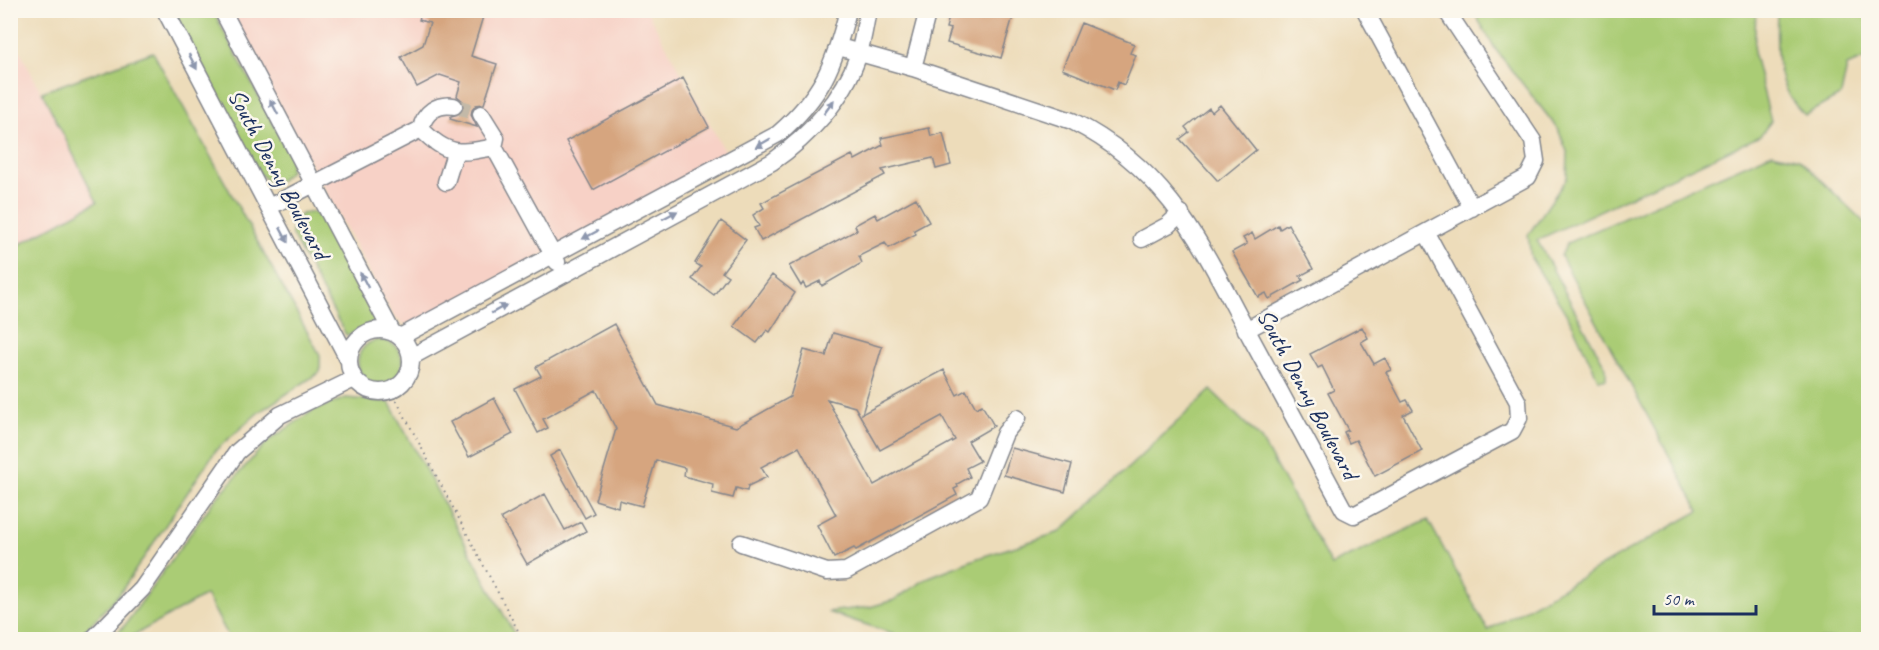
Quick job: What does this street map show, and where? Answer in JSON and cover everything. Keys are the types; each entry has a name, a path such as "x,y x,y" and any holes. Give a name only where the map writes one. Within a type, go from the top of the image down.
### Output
{"street":[{"name":"South Denny Boulevard","path":"165,10 348,359 354,379"},
{"name":"South Denny Boulevard","path":"222,10 314,184 396,334 411,357"},
{"path":"348,359 350,350 363,334 382,330 396,334 459,305 778,134 797,117 818,91 831,69 848,10"},
{"path":"92,639 142,589 237,452 280,415 354,379 370,391 391,390 406,377 411,357 772,162 790,150 830,106 844,86 858,53 868,10"},
{"path":"913,68 928,10"},
{"path":"1365,10 1472,208"},
{"path":"1246,330 1427,234 1528,177 1536,160 1533,141 1446,10"},
{"name":"South Denny Boulevard","path":"839,47 1040,109 1097,134 1154,180 1181,213 1344,510 1354,515 1512,431 1519,418 1518,402 1427,234"},
{"path":"421,129 423,120 429,111 446,105 454,106"},
{"path":"481,114 496,138 494,147 563,274"},
{"path":"269,207 421,129"},
{"path":"421,129 439,145 455,153 494,147"},
{"path":"446,182 455,153"},
{"path":"1142,239 1168,225 1181,213"},
{"path":"459,305 470,325"},
{"path":"741,543 827,572 846,571 979,498 1005,433 1017,418"}],"path":[{"path":"391,390 523,639"}],"shaded area":[{"path":"228,11 647,11 727,155 411,325 404,324 394,317"},
{"path":"12,35 97,202 11,249 10,36"}],"green space":[{"path":"173,11 213,11 291,157 290,171 281,180 268,181 260,174"},
{"path":"1473,11 1756,11 1754,55 1771,121 1760,136 1537,240 1606,368 1606,379 1598,379 1572,323 1531,258 1528,235 1567,178 1568,154 1558,129 1496,50"},
{"path":"1777,11 1868,11 1868,57 1847,66 1841,95 1805,115 1787,92 1782,80 1777,54"},
{"path":"153,52 320,355 320,372 259,412 216,450 120,593 77,639 11,639 11,249 97,202 42,92"},
{"path":"1772,153 1799,159 1868,226 1868,639 899,640 895,634 827,612 870,607 894,600 929,577 978,558 1060,532 1211,390 1260,438 1331,565 1428,520 1488,630 1699,511 1561,256 1567,243"},
{"path":"312,212 323,218 378,318 377,323 346,335 292,235 292,225 301,214"},
{"path":"380,340 395,347 402,362 395,377 380,384 365,377 358,362 365,347"},
{"path":"346,398 389,402 517,639 230,639 206,595 127,639 110,640 125,625 213,502 268,441 314,410"}],"building":[{"path":"422,10 485,10 471,56 497,64 484,104 476,105 472,110 471,115 477,127 450,119 451,116 462,113 464,108 463,101 457,96 461,82 440,75 417,87 401,57 423,45 430,23 419,20"},
{"path":"956,10 1014,13 1001,58 947,43 951,29 946,28 949,17 954,18"},
{"path":"1081,23 1134,44 1130,53 1136,55 1124,85 1118,82 1115,90 1062,69"},
{"path":"683,78 709,127 593,190 566,141"},
{"path":"1220,105 1256,150 1218,181 1180,139 1189,132 1185,127 1209,108 1212,112"},
{"path":"929,128 931,136 943,133 951,165 936,169 933,158 882,170 885,175 761,241 754,228 759,226 753,215 764,208 761,203 852,155 855,160 883,145 881,138"},
{"path":"916,198 929,222 914,230 916,234 889,248 885,243 859,256 862,263 822,286 820,281 806,288 803,283 801,286 789,266 857,230 855,225 875,214 878,219"},
{"path":"721,221 746,240 722,272 728,276 714,295 692,279 701,267 695,263"},
{"path":"1288,224 1313,269 1300,276 1303,280 1269,299 1266,293 1258,297 1232,252 1247,244 1243,238 1252,233 1255,239 1278,225 1280,229"},
{"path":"772,275 795,293 770,332 767,330 757,343 734,326"},
{"path":"614,324 658,405 736,427 790,397 804,350 826,356 833,333 882,347 862,414 944,370 957,395 966,390 976,408 982,405 994,426 968,441 980,461 966,468 970,477 957,484 958,487 954,489 957,495 856,550 854,548 834,558 817,525 836,515 799,447 761,467 767,477 748,486 747,491 736,488 733,498 712,493 713,484 684,476 685,468 656,460 642,506 619,500 618,507 595,500 616,429 596,390 543,419 548,428 538,433 515,389 541,376 536,367","holes":["827,399 855,407 880,450 942,416 955,440 874,485"]},
{"path":"1362,327 1368,338 1361,342 1374,364 1385,358 1391,370 1386,372 1402,402 1407,400 1413,410 1403,415 1422,451 1375,476 1356,440 1349,443 1344,432 1348,430 1328,393 1334,390 1322,366 1318,368 1310,354"},
{"path":"494,398 513,434 469,457 450,422"},
{"path":"1012,448 1072,464 1065,492 1004,475"},
{"path":"560,450 594,513 585,518 550,456"},
{"path":"545,494 565,530 581,522 586,531 527,564 501,518"}],"tunnel":[{"path":"454,106 481,114"}]}
